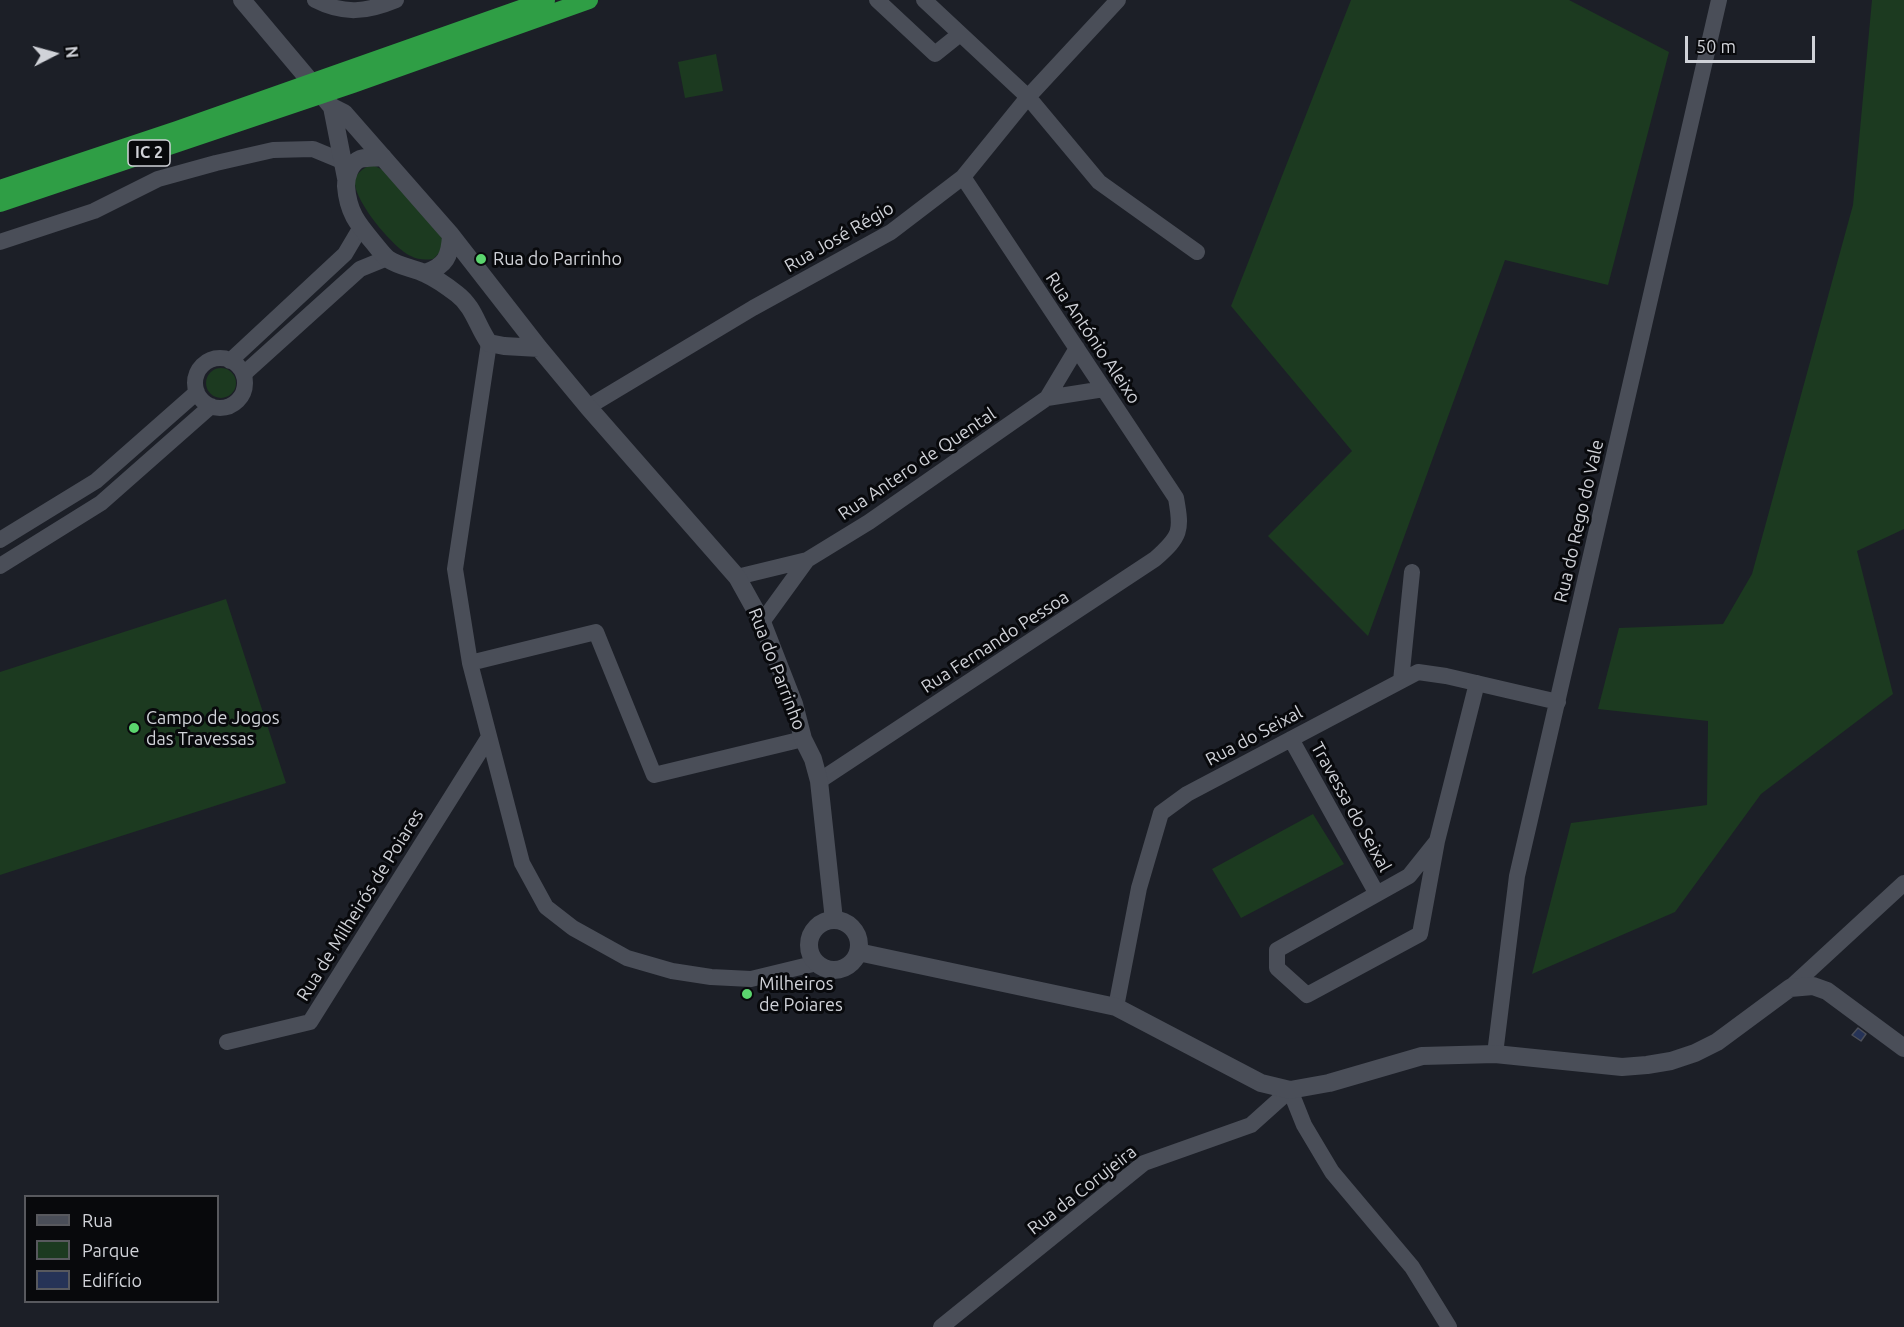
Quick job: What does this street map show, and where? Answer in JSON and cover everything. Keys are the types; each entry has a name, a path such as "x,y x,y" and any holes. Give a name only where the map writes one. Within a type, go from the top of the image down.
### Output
{"highway":[{"name":"IC 2","path":"350,77 546,0"},
{"name":"IC 2","path":"0,203 293,96 589,0"},
{"name":"IC 2","path":"0,189 177,130 293,96"}],"street":[{"name":"Rua do Parrinho","path":"242,0 332,107 344,113 451,235 588,407 737,577 762,622 794,704 803,739 813,759 819,781 834,920"},
{"path":"315,0 327,6 350,10 374,9 396,0"},
{"path":"877,0 935,54 960,34"},
{"path":"924,0 1028,97 1099,182 1197,252"},
{"name":"Rua José Régio","path":"588,407 753,308 891,232 963,177 1028,97 1118,0"},
{"name":"Rua do Rego do Vale","path":"1495,1054 1514,894 1719,0"},
{"name":"Rua do Parrinho","path":"332,107 344,170 347,200 353,217 387,258 408,269 425,273 457,293 476,315 480,330 489,343"},
{"path":"0,242 94,211 158,180 216,163 273,150 314,150 344,170 360,159 382,157"},
{"name":"Rua António Aleixo","path":"963,177 1176,498 1180,524"},
{"path":"230,361 345,254 361,227"},
{"path":"425,273 438,269 445,261 450,251 451,235"},
{"path":"244,376 360,269 387,258"},
{"path":"539,348 489,343 455,568 470,663 522,863 546,907 573,928 627,958 711,977 751,979 818,963"},
{"name":"Rua Antero de Quental","path":"737,577 807,560 869,522 1047,398 1077,348"},
{"path":"216,359 230,361 244,376 243,393 236,403 224,408 205,403 197,392 196,378 203,365 216,359"},
{"name":"Rua Antero de Quental","path":"1047,398 1104,389"},
{"path":"0,540 96,481 197,392"},
{"path":"0,566 101,503 211,406"},
{"name":"Rua Fernando Pessoa","path":"819,781 1155,559 1172,544 1180,524"},
{"name":"Rua Antero de Quental","path":"762,622 807,560"},
{"path":"1401,681 1412,572"},
{"path":"470,663 596,632 654,775 803,739"},
{"name":"Rua do Seixal","path":"1116,1006 1138,888 1161,813 1187,794 1418,672 1558,702"},
{"path":"1437,841 1409,876 1277,950 1276,968 1307,995 1420,934 1437,841 1477,683"},
{"name":"Rua de Milheirós de Poiares","path":"227,1042 310,1022 489,737"},
{"name":"Travessa do Seixal","path":"1291,739 1377,894"},
{"path":"858,952 1116,1006 1261,1083 1290,1090 1329,1083 1422,1056 1495,1054 1622,1067 1671,1061 1695,1053 1717,1042 1790,988 1904,883"},
{"path":"834,920 842,921 854,930 859,944 858,952 849,965 841,969 825,968 812,957 810,949 813,932 818,926 834,920"},
{"path":"1790,988 1813,986 1827,991 1904,1048"},
{"path":"1290,1090 1304,1125 1332,1172 1412,1267 1449,1327"},
{"name":"Rua da Corujeira","path":"941,1327 1144,1162 1251,1125 1290,1090"}],"green space":[{"path":"1351,0 1569,0 1669,52 1608,285 1505,260 1368,636 1268,536 1352,451 1231,306"},
{"path":"1872,0 1904,0 1904,529 1857,551 1893,694 1761,794 1675,912 1532,974 1571,823 1707,805 1708,721 1598,709 1619,628 1723,624 1752,574 1853,205"},
{"path":"716,54 723,91 685,98 678,62"},
{"path":"368,166 375,166 385,171 441,236 442,249 433,259 416,258 404,251 385,234 366,210 355,179"},
{"path":"221,368 232,372 236,383 232,394 221,398 210,394 206,383 210,372"},
{"name":"Campo de Jogos das Travessas","path":"226,599 286,783 0,875 0,672"},
{"path":"1313,814 1344,864 1241,918 1212,869"}],"building":[{"path":"1858,1028 1866,1034 1861,1041 1852,1035"}],"place":[{"name":"Rua do Parrinho","path":"481,259"},
{"name":"Campo de Jogos das Travessas","path":"134,728"},
{"name":"Milheiros de Poiares","path":"747,994"}]}
